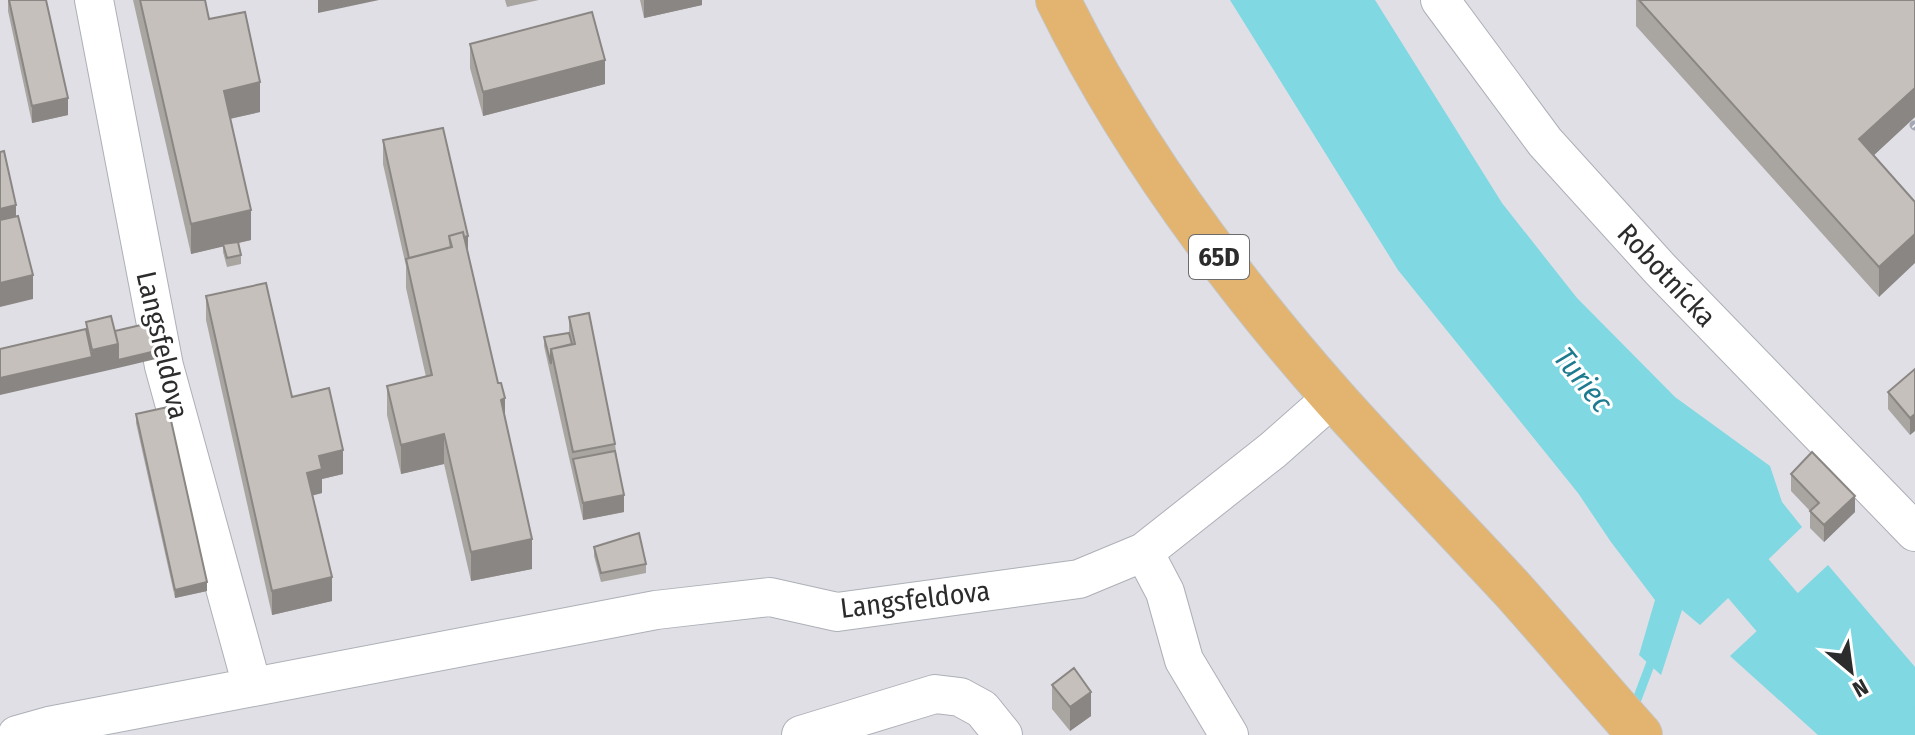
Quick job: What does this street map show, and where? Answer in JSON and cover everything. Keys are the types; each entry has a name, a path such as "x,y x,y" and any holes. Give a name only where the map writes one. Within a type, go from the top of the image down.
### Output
{"main road":[{"name":"65D","path":"1058,0 1109,94 1184,210 1333,397 1512,590 1628,721"}],"street":[{"name":"Langsfeldova","path":"94,0 164,366 252,686"},
{"name":"Robotnícka","path":"1440,0 1545,142 1660,269 1915,532"},
{"name":"Langsfeldova","path":"17,735 252,686 656,610 770,597 837,612 1079,579 1144,552 1273,450 1333,397"},
{"path":"1144,552 1165,592 1184,660 1229,735"},
{"path":"801,735 935,694 960,697 982,709 1003,735"}],"shaded area":[{"path":"0,0 1915,0 1915,735 0,735"}],"water":[{"path":"1230,0 1375,0 1502,203 1577,298 1675,397 1770,466 1782,502 1802,527 1700,625 1682,610 1661,675 1639,655 1655,600 1578,493 1398,270"},
{"path":"1828,565 1915,667 1915,735 1818,735 1730,656"}],"building":[{"path":"9,0 46,0 68,98 32,106"},
{"path":"140,0 205,0 209,19 245,12 260,82 224,91 251,210 191,224"},
{"path":"1639,0 1915,0 1915,88 1859,139 1915,202 1915,234 1879,267"},
{"path":"592,12 605,60 483,92 470,44"},
{"path":"443,128 468,236 464,237 463,232 449,236 451,247 409,258 383,140"},
{"path":"4,151 16,205 0,209 0,152"},
{"path":"18,216 33,275 0,283 0,220"},
{"path":"463,232 498,383 501,383 505,398 501,400 532,539 471,552 444,434 401,445 387,386 432,375 406,259 452,247 449,236"},
{"path":"238,242 241,255 227,258 223,244"},
{"path":"266,283 292,397 329,388 343,450 319,456 322,469 307,473 332,577 272,591 206,296"},
{"path":"589,313 615,444 573,452 551,349 575,344 569,317"},
{"path":"111,316 118,344 92,350 86,322"},
{"path":"154,322 160,350 118,360 115,331"},
{"path":"86,329 92,357 0,378 0,349"},
{"path":"569,333 572,344 551,349 551,364 544,337"},
{"path":"1915,369 1915,414 1910,418 1888,392"},
{"path":"168,407 207,582 175,590 136,414"},
{"path":"615,451 624,495 583,503 573,459"},
{"path":"1812,452 1855,496 1824,525 1810,511 1819,503 1791,474"},
{"path":"639,533 646,564 601,573 594,547"},
{"path":"1074,668 1091,692 1070,707 1052,685"}],"waterway":[{"name":"Turiec","path":"1700,522 1777,612 1902,735"},
{"path":"1633,710 1653,657"}]}
